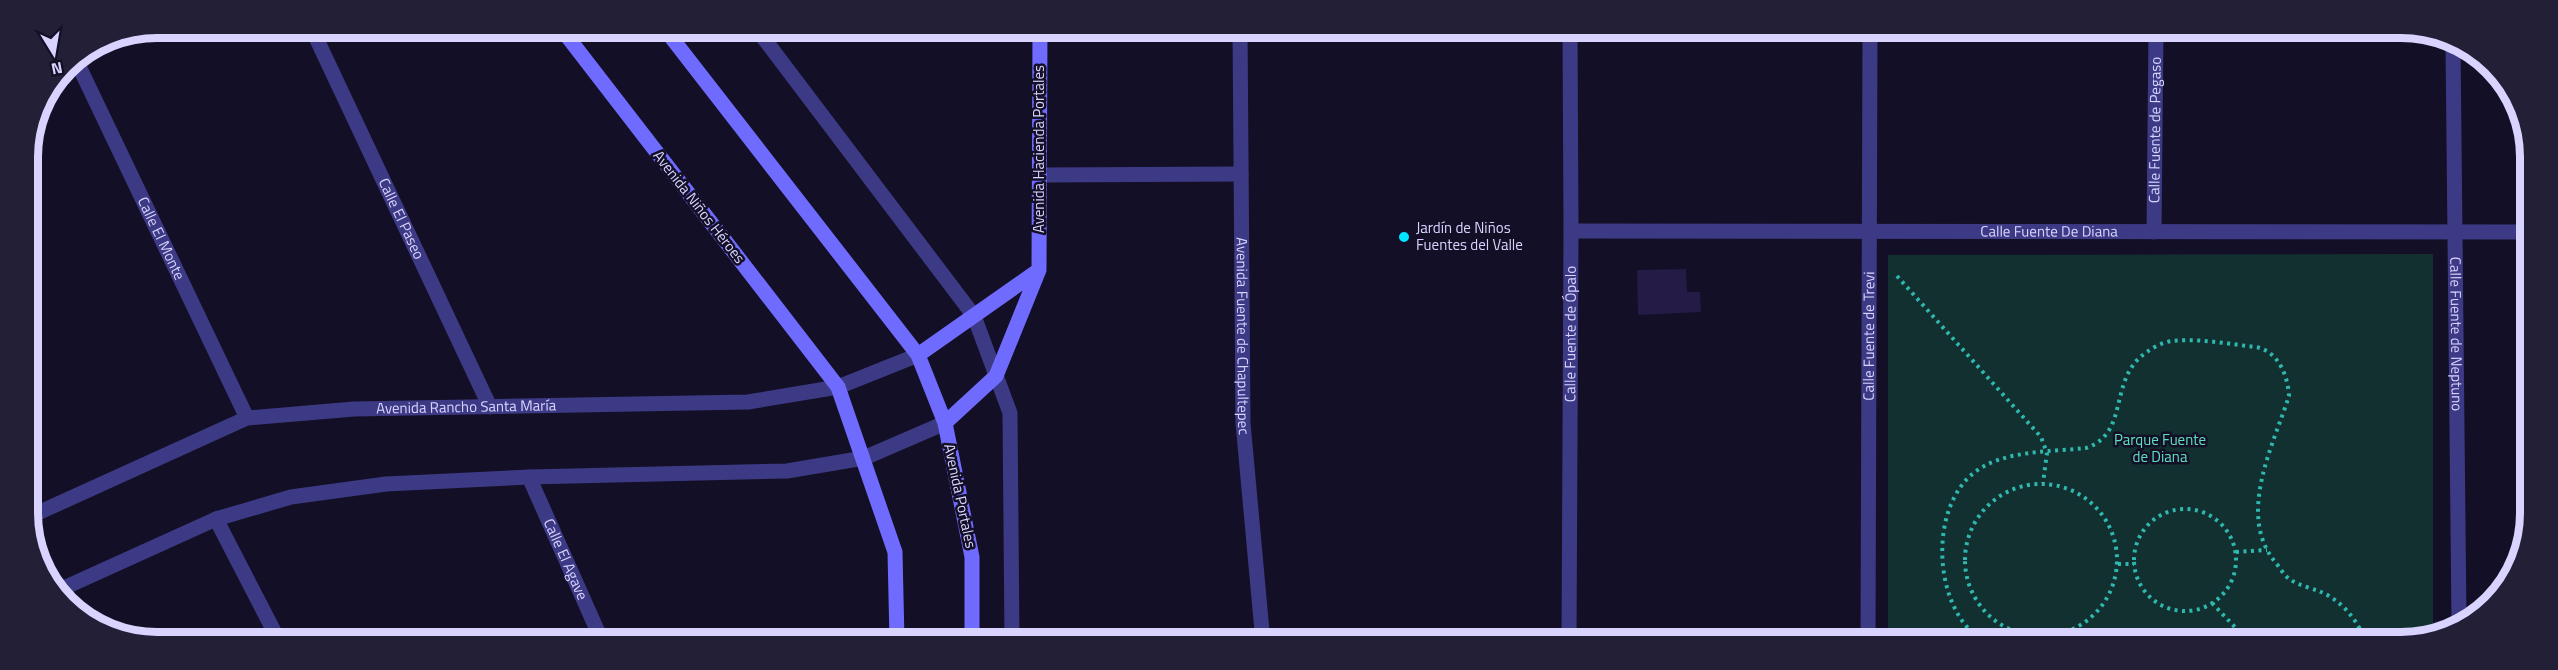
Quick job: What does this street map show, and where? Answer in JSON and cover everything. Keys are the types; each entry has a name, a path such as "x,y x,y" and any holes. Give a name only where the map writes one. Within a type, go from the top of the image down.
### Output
{"main road":[{"name":"Avenida Niños Héroes","path":"568,38 838,387"},
{"path":"672,38 918,355 1039,270"},
{"name":"Avenida Hacienda Portales","path":"945,423 996,376 1039,270 1040,38"},
{"name":"Avenida Portales","path":"918,355 945,423 972,557 972,633"},
{"path":"838,387 895,552 897,633"}],"street":[{"name":"Calle El Paseo","path":"316,38 490,407"},
{"path":"764,38 974,316 1010,413 1012,633"},
{"name":"Avenida Fuente de Chapultepec","path":"1240,38 1243,423 1262,633"},
{"name":"Calle Fuente de Ópalo","path":"1569,632 1572,231 1570,38"},
{"name":"Calle Fuente de Trevi","path":"1868,632 1870,38"},
{"name":"Calle Fuente de Pegaso","path":"2154,232 2157,38"},
{"name":"Calle Fuente de Neptuno","path":"2453,50 2459,618"},
{"name":"Calle El Monte","path":"84,77 246,417"},
{"path":"1040,175 1241,174"},
{"name":"Calle Fuente De Diana","path":"1572,231 1869,237 2154,232 2520,232"},
{"name":"Avenida Rancho Santa María","path":"38,508 246,417 354,410 748,402 838,387 918,355"},
{"path":"64,588 216,519 291,497 386,484 529,477 787,471 864,458 945,423"},
{"name":"Calle El Agave","path":"529,477 598,633"},
{"path":"216,519 275,633"}],"path":[{"path":"1869,237 2041,437 2047,453 2043,483"},
{"path":"1972,632 1954,611 1945,583 1944,522 1955,495 1973,473 1997,459 2086,448 2097,444 2106,437 2117,411 2124,378 2132,363 2157,346 2172,341 2216,342 2264,348 2283,370 2288,382 2289,396 2259,488 2257,523 2271,557 2290,580 2324,593 2347,610 2361,632"},
{"path":"2018,632 2005,628 1987,614 1973,596 1965,575 1964,552 1970,530 1983,511 1999,495 2021,486 2043,483 2066,488 2086,498 2102,514 2113,534 2118,564 2115,579 2106,600 2092,617 2072,630 2063,632"},
{"path":"2172,510 2200,511 2213,517 2224,526 2232,538 2236,552 2236,567 2232,581 2223,593 2212,603 2187,611 2162,605 2142,588 2134,564 2139,536 2159,515 2172,510"},
{"path":"2236,552 2267,550"},
{"path":"2118,564 2134,564"},
{"path":"2212,603 2240,632"},
{"path":"2273,632 2293,632"}],"green space":[{"name":"Parque Fuente de Diana","path":"2433,254 2433,628 2409,632 1888,632 1888,255"}],"building":[{"path":"1686,269 1687,292 1700,292 1701,312 1638,315 1637,270"}],"place":[{"name":"Jardín de Niños Fuentes del Valle","path":"1404,237"}]}
